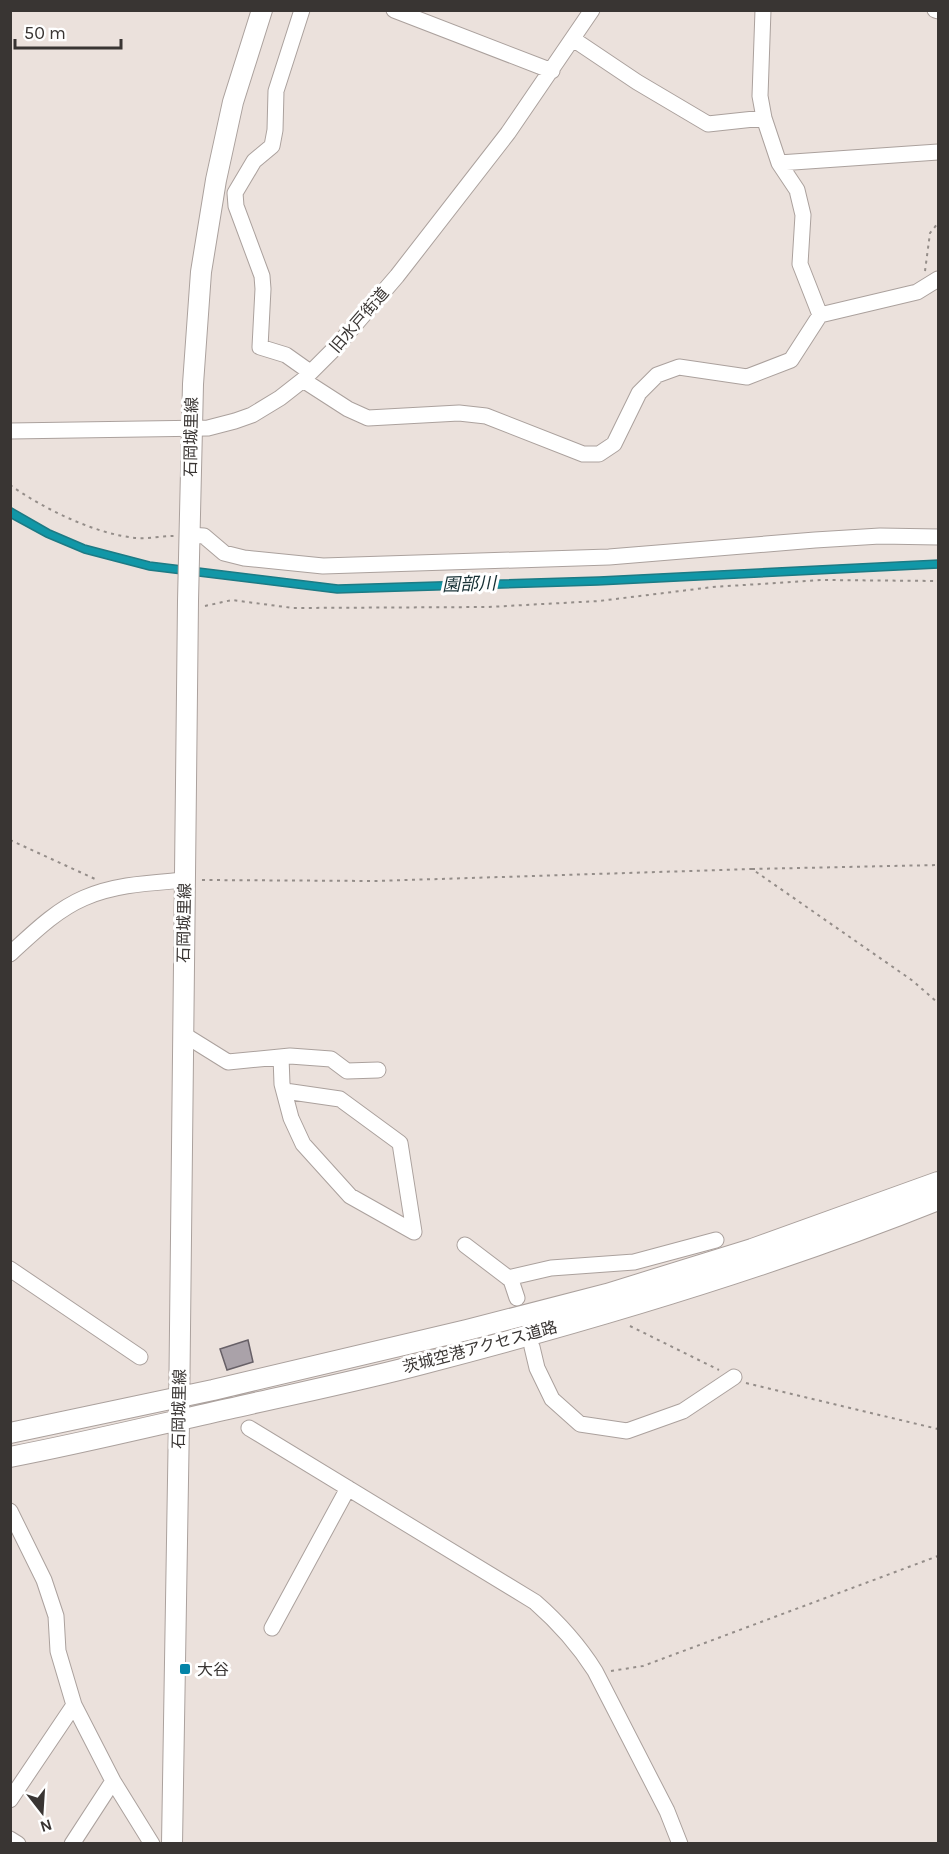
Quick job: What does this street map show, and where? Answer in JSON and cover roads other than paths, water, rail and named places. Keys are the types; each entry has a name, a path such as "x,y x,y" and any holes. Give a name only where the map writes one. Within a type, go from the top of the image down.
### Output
{"main road":[{"name":"石岡城里線","path":"172,1844 180,1397 185,880 195,604 189,543 196,316 214,189 233,102 262,10"},
{"name":"茨城空港アクセス道路","path":"10,1433 180,1397 467,1330 607,1294 762,1245 939,1182"},
{"name":"茨城空港アクセス道路","path":"10,1457 421,1365 612,1311 769,1262 870,1228 939,1200"}],"street":[{"path":"302,10 276,92 275,130 272,146 254,161 235,193 236,206 262,276 263,309 260,347 286,355 306,376 348,409 369,418 459,413 486,416 583,454 599,454 615,444 639,393 657,375 679,367 747,376 791,360 820,315 917,292 933,282"},
{"path":"394,10 552,71"},
{"name":"旧水戸街道","path":"10,431 191,429 224,425 252,415 280,398 335,348 397,276 508,133 592,10"},
{"path":"764,10 760,96 764,118 780,163 796,190 802,215 800,264 820,315"},
{"path":"573,39 637,82 708,124 764,118"},
{"path":"780,163 939,152"},
{"path":"189,543 204,536 224,553 244,558 323,566 609,557 815,540 939,537"},
{"path":"10,954 67,907 103,891 139,884 185,880"},
{"path":"183,1034 228,1062 281,1057 331,1059 347,1071 378,1070"},
{"path":"281,1057 282,1084 291,1118 303,1144 350,1197 414,1232 400,1143 340,1099 285,1091"},
{"path":"508,1278 551,1268 634,1262 716,1240"},
{"path":"465,1245 508,1278 517,1298"},
{"path":"10,1269 140,1357"},
{"path":"532,1347 537,1368 552,1399 580,1424 627,1431 683,1411 734,1377"},
{"path":"249,1428 535,1602 562,1626 595,1671 667,1811 680,1844"},
{"path":"272,1628 348,1488"},
{"path":"10,1511 44,1580 56,1616 60,1661 74,1705 113,1781 152,1844"},
{"path":"10,1800 74,1705"},
{"path":"72,1844 113,1781"},
{"path":"10,1839 18,1844"}],"water":[{"name":"園部川","path":"10,507 50,530 85,545 150,562 338,585 599,577 938,560 938,568 598,585 337,593 149,570 84,553 46,537 11,518"}],"place":[{"name":"大谷","path":"185,1669"}]}
